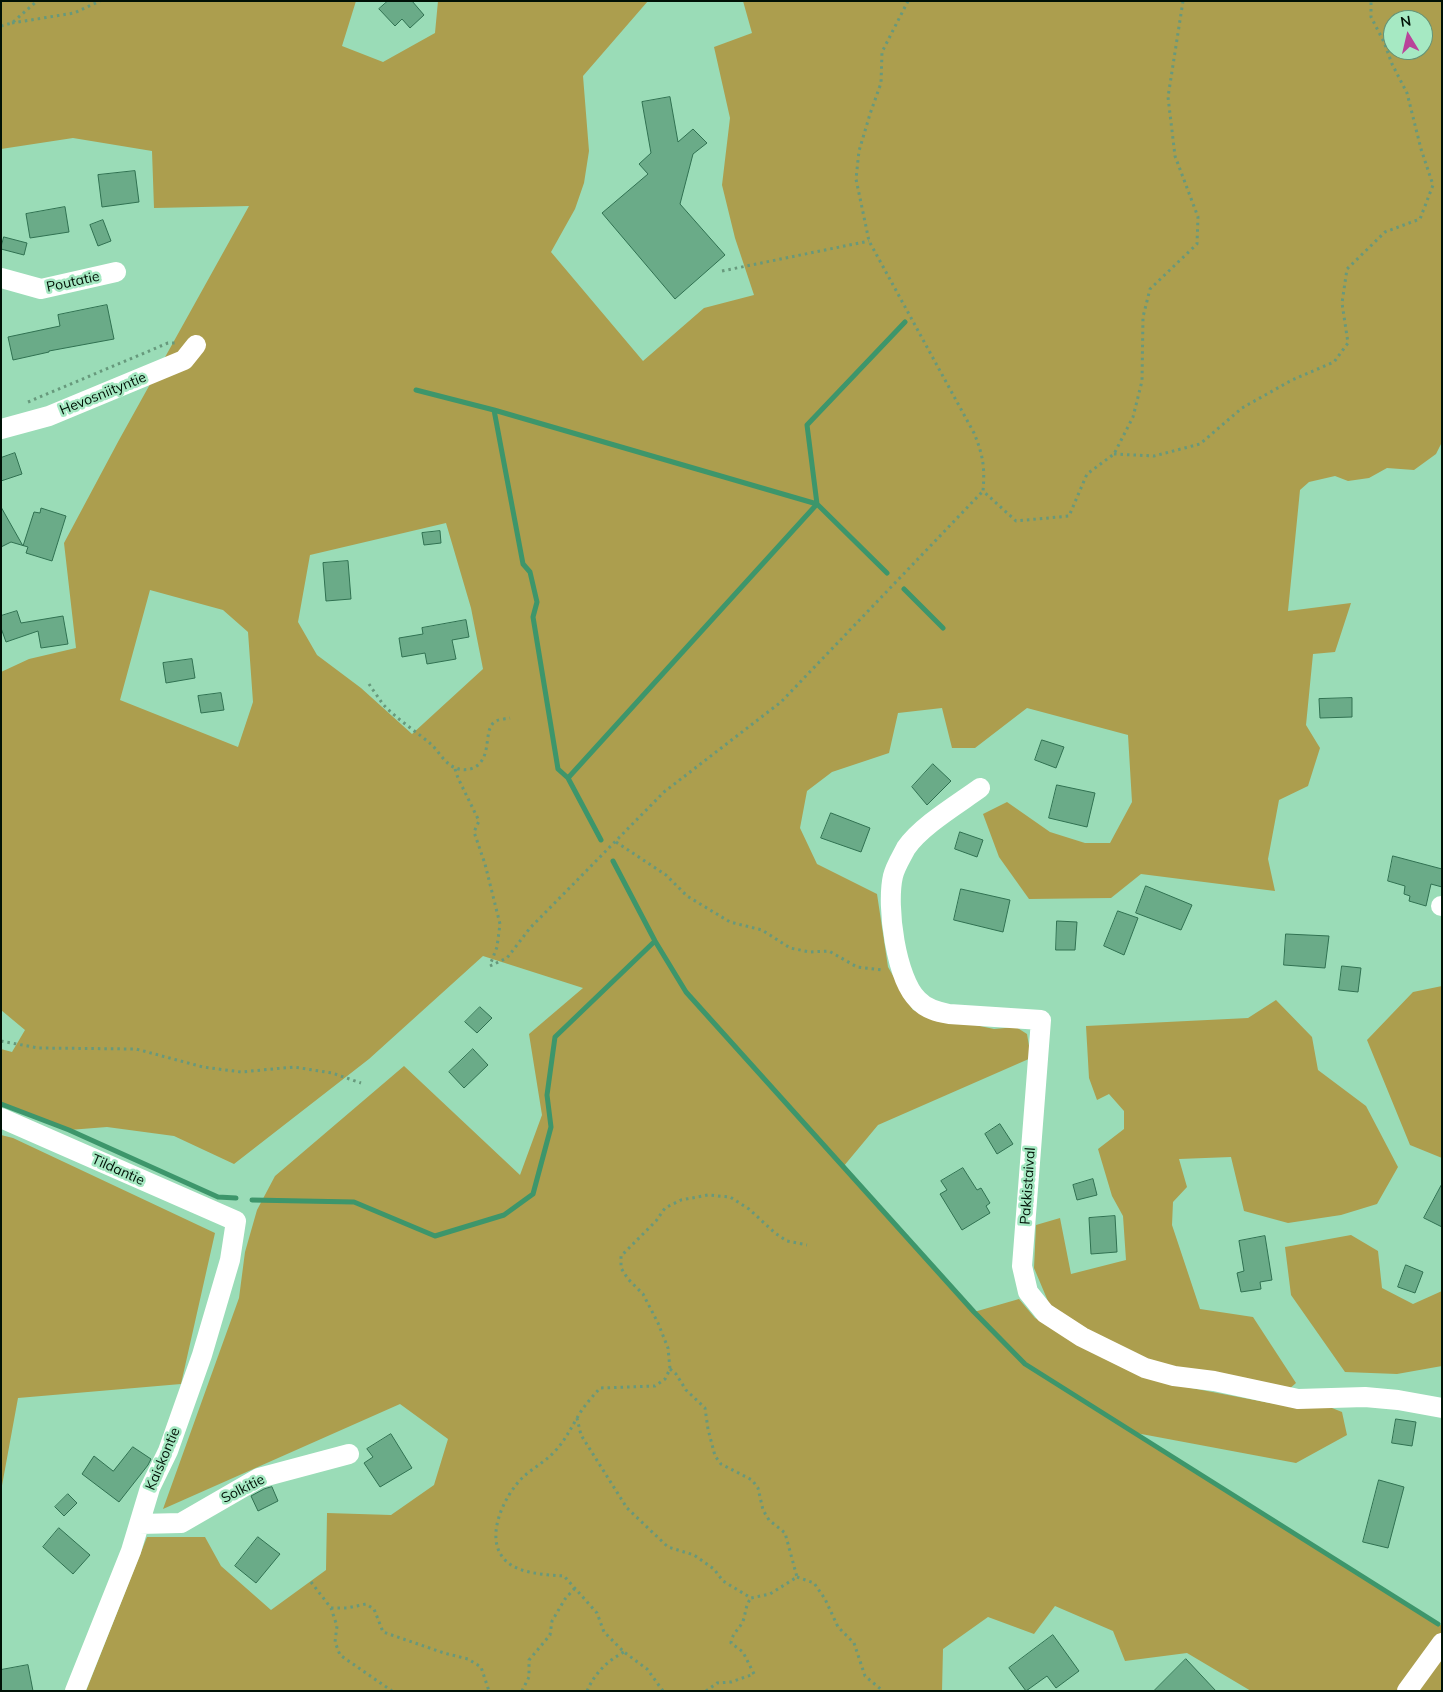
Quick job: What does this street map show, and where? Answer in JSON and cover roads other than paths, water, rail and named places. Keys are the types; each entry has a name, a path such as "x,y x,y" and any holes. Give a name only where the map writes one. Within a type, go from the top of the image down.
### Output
{"street":[{"name":"Poutatie","path":"1,278 41,289 116,272"},
{"name":"Hevosniityntie","path":"1,429 49,416 184,360 196,345"},
{"name":"Pakkistaival","path":"980,788 926,827 907,848 893,875 891,908 894,938 901,969 908,987 920,1002 935,1011 949,1014 1041,1020 1022,1266 1028,1292 1044,1313 1082,1337 1138,1364 1174,1376 1214,1381 1298,1399 1366,1397 1398,1400 1442,1408"},
{"name":"Tildantie","path":"1,1118 236,1222"},
{"name":"Kaiskontie","path":"75,1691 132,1551 150,1488 168,1452 202,1355 230,1260 236,1222"},
{"name":"Solkitie","path":"139,1524 181,1523 259,1478 349,1454"},
{"path":"1407,1691 1442,1643"}],"waterway":[{"path":"568,778 817,504 807,425 905,322"},
{"path":"416,390 494,410 817,504 887,573"},
{"path":"494,410 523,564 530,572 537,602 533,617 558,769 568,778 601,840"},
{"path":"904,589 943,628"},
{"path":"613,861 655,941 686,992 974,1312 1025,1364 1438,1624"},
{"path":"252,1200 354,1202 435,1236 504,1215 533,1194 551,1127 547,1095 555,1037 655,941"},
{"path":"1,1104 69,1130 218,1197 236,1198"}]}
